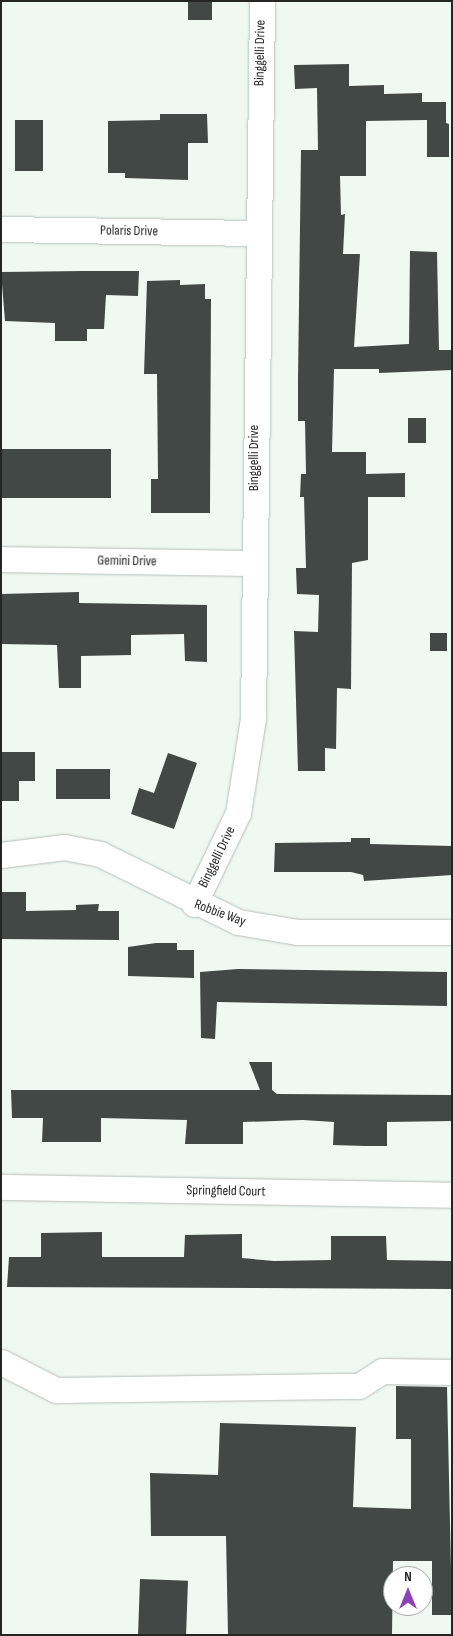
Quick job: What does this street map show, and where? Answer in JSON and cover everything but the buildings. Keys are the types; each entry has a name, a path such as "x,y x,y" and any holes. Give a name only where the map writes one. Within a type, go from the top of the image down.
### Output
{"street":[{"name":"Binggelli Drive","path":"194,904 238,813 248,770 254,718 256,233 262,1"},
{"name":"Polaris Drive","path":"1,229 256,233"},
{"name":"Gemini Drive","path":"1,559 254,563"},
{"name":"Robbie Way","path":"1,855 64,847 100,854 194,904 238,922 298,932 452,932"},
{"name":"Springfield Court","path":"1,1187 452,1195"},
{"path":"1,1362 56,1390 359,1386 382,1371 452,1372"}]}
